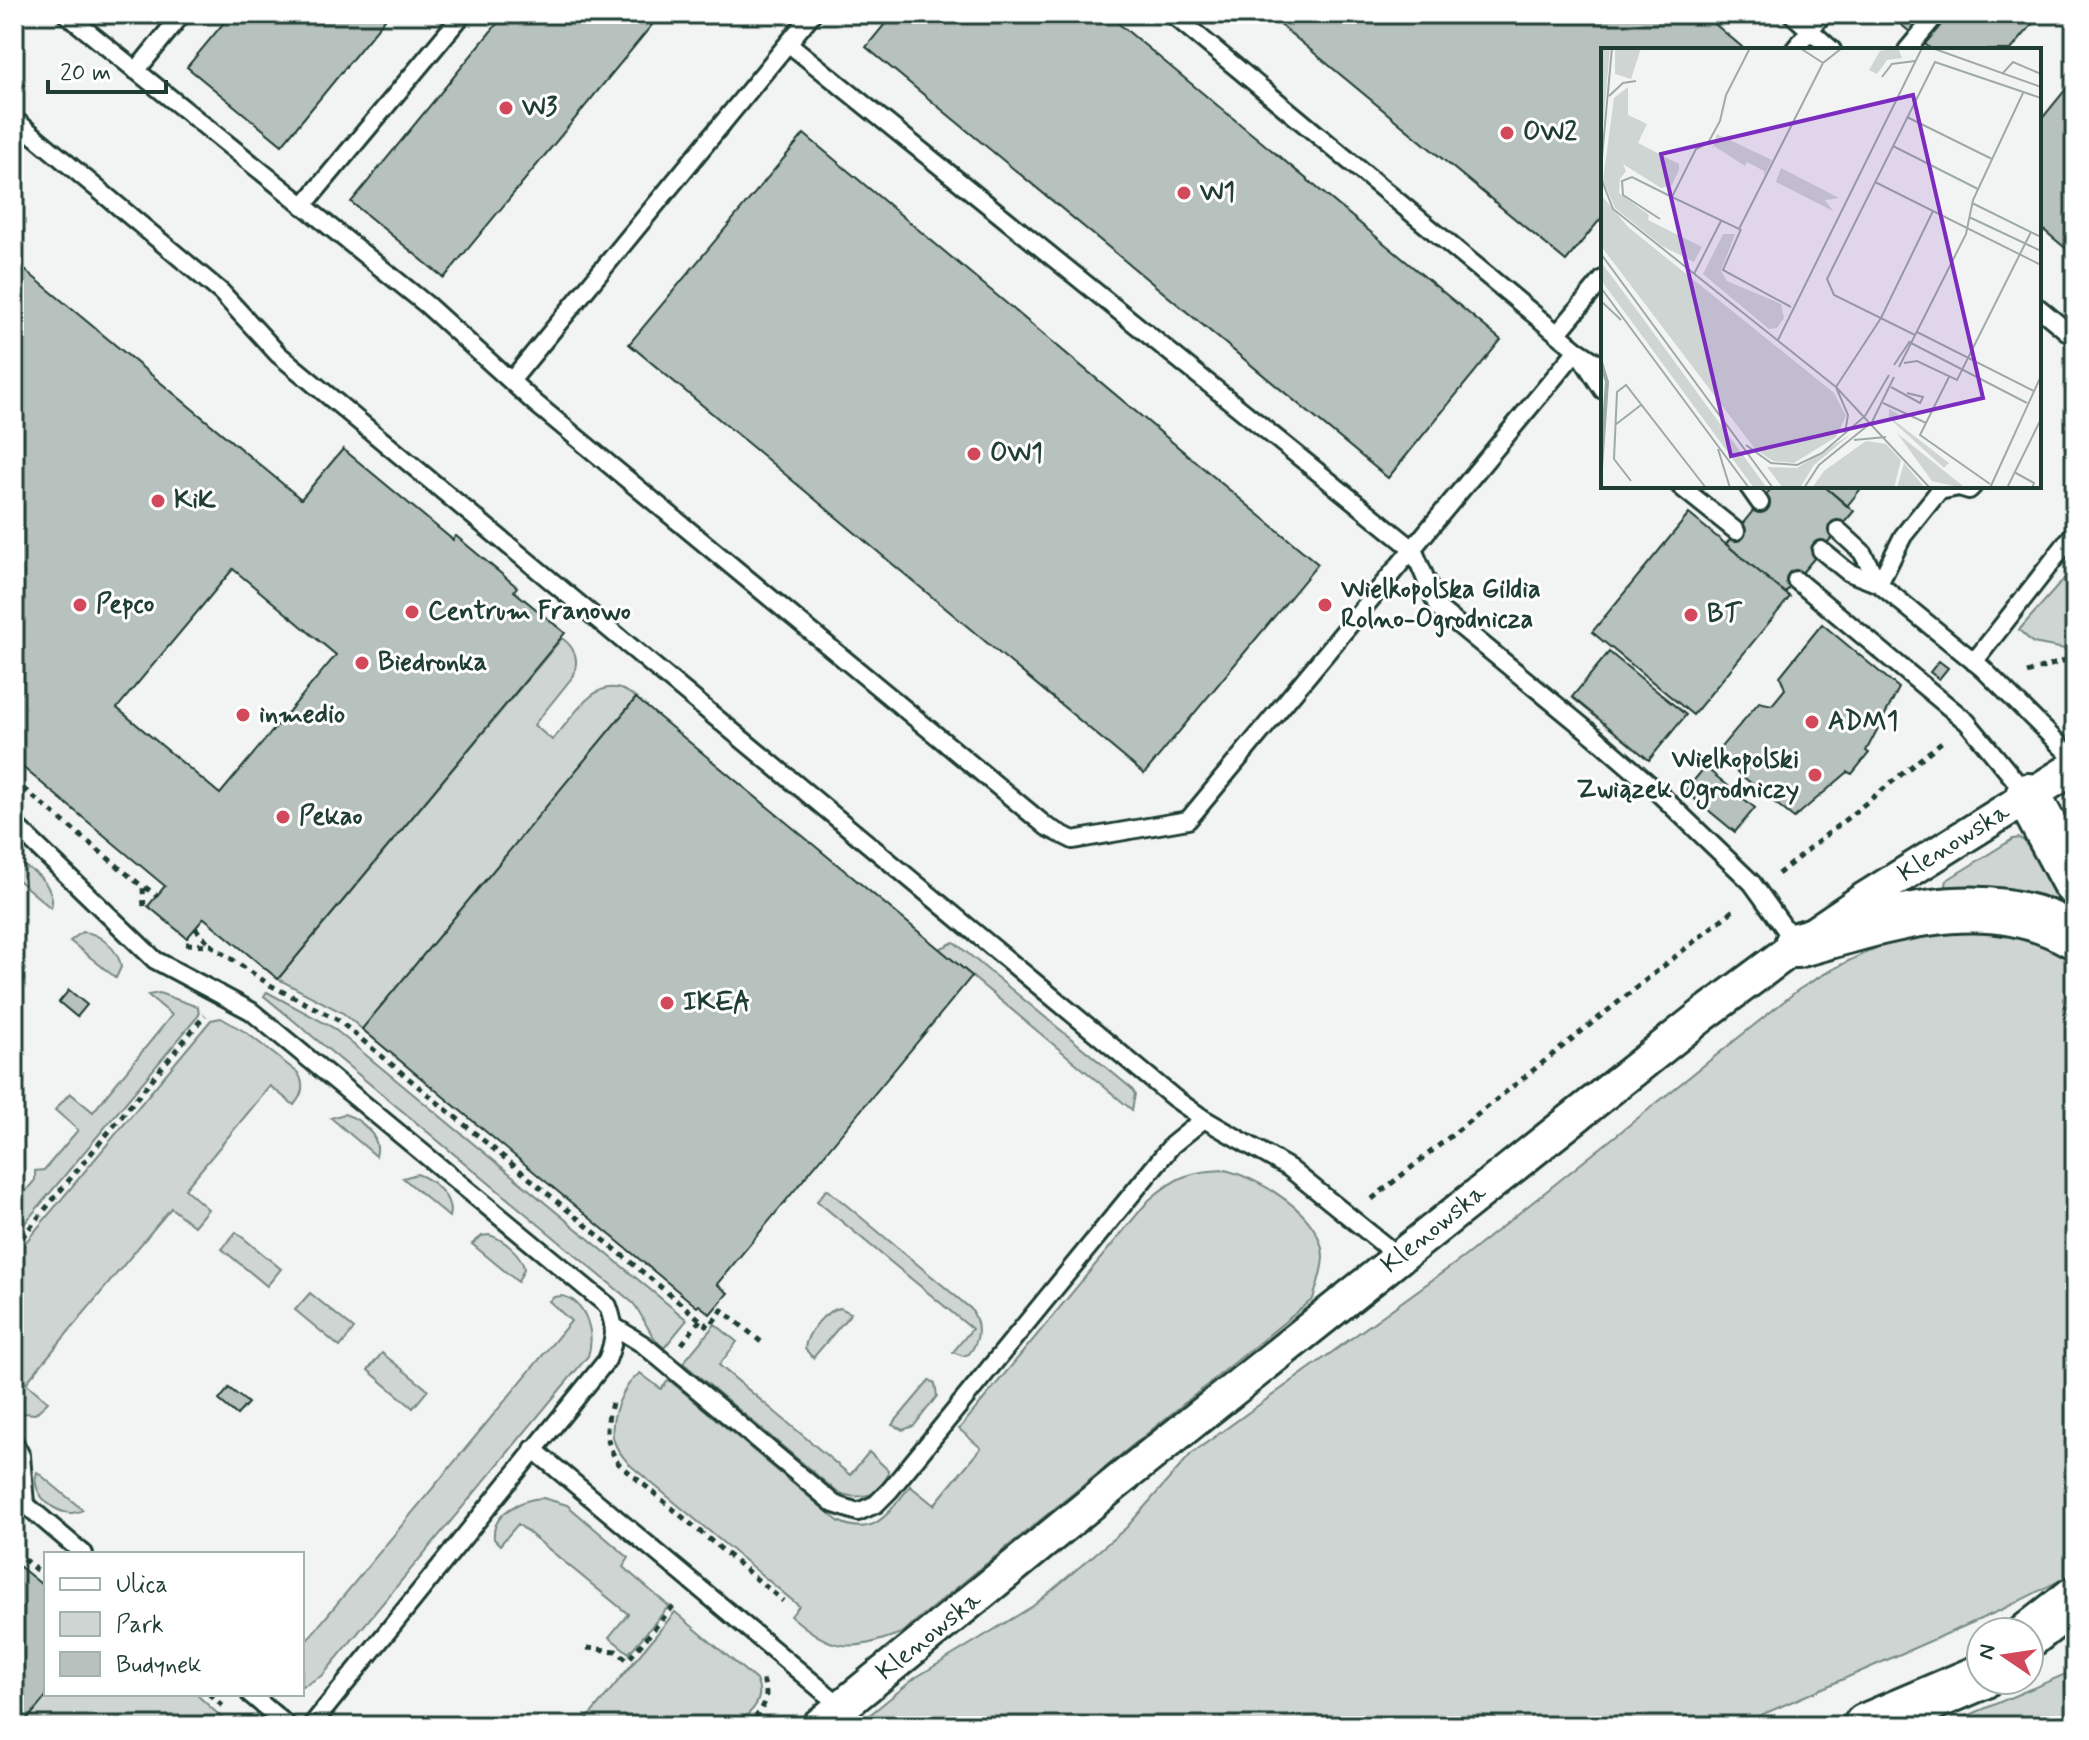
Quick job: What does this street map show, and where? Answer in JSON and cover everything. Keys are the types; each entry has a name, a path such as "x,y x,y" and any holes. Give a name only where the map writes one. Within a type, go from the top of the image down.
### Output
{"main road":[{"path":"2028,796 2075,883"},
{"path":"1797,945 1915,912 1997,908 2058,925 2075,936"},
{"path":"2045,1622 2075,1599"},
{"path":"2045,1649 2075,1636"},
{"path":"1866,1726 1965,1683"}],"street":[{"name":"Klenowska","path":"830,1716 1703,1015 1797,945 2075,767"}],"lane":[{"path":"66,14 427,305 511,381 1047,827 1073,840 1188,820 1577,350"},
{"path":"136,71 182,14"},
{"path":"303,206 463,14"},
{"path":"511,381 812,14"},
{"path":"1172,14 1577,350 1601,366"},
{"path":"1792,14 1830,48"},
{"path":"1796,48 1823,14"},
{"path":"1909,48 1937,14"},
{"path":"788,43 1413,549 1438,608 1605,745 1700,833 1757,890 1797,945"},
{"path":"14,119 221,292 278,354 1174,1098 1289,1168 1399,1257"},
{"path":"1558,333 1601,281"},
{"path":"2041,310 2075,338"},
{"path":"1577,350 1601,387"},
{"path":"1682,488 1736,531"},
{"path":"1749,488 1760,503"},
{"path":"1879,584 1903,536 1940,488"},
{"path":"1838,530 1862,552 1879,584"},
{"path":"1974,662 2075,532"},
{"path":"1821,550 1848,572 1879,584 1974,662 2075,760"},
{"path":"1796,580 1967,722 2028,796"},
{"path":"14,824 155,960 251,1011 608,1306 615,1327 607,1360 311,1726"},
{"path":"615,1327 666,1364 834,1504 858,1512 876,1504 1172,1145 1204,1119"},
{"path":"14,1442 21,1456 25,1504 82,1552"},
{"path":"533,1449 649,1548 830,1716"},
{"path":"252,1696 288,1726"}],"path":[{"path":"2004,689 2022,675 2075,657"},
{"path":"1349,1218 1967,722"},
{"path":"14,781 157,896"},
{"path":"143,887 144,910 154,918"},
{"path":"195,928 211,945 270,985 338,1020 709,1327 722,1310 765,1345"},
{"path":"184,944 211,945"},
{"path":"14,1247 204,1019 225,954"},
{"path":"666,1364 700,1320"},
{"path":"615,1394 605,1430 609,1447 618,1463 783,1601"},
{"path":"649,1548 678,1514"},
{"path":"14,1551 44,1576"},
{"path":"587,1648 616,1651 628,1660 676,1605 665,1596"},
{"path":"746,1726 762,1709 766,1698 766,1687 761,1677"}],"green space":[{"path":"2064,579 2075,589 2075,649 2070,650 2033,643 2019,630"},
{"path":"562,638 575,654 574,675 534,725 552,740 588,698 599,691 610,688 622,690 636,698 362,1029 343,1013 278,979"},
{"path":"2019,838 2072,912 1945,890 1947,880"},
{"path":"14,865 43,880 51,894 51,908 14,877"},
{"path":"1952,927 2000,927 2059,948 2075,961 2075,1573 1987,1616 1965,1616 1965,1626 1736,1726 856,1726 915,1678 1033,1606 1126,1528 1191,1454 1464,1257 1798,990 1865,953 1920,932"},
{"path":"82,932 95,935 112,948 121,967 116,978 70,941"},
{"path":"954,942 1131,1088 1135,1094 1132,1110 939,949"},
{"path":"267,992 332,1027 687,1320 664,1348 654,1338 633,1303 264,996"},
{"path":"159,993 198,1007 199,1015 14,1236 14,1205 35,1180 35,1171 44,1170 78,1130 55,1110 70,1093 93,1112 172,1015 148,995"},
{"path":"221,1018 247,1033 298,1073 302,1085 299,1097 294,1105 270,1086 185,1189 208,1209 194,1226 171,1208 26,1383 48,1402 35,1414 23,1413 14,1404 14,1256 211,1020"},
{"path":"344,1114 369,1130 376,1142 376,1156 331,1118"},
{"path":"1225,1170 1271,1190 1301,1213 1312,1226 1323,1256 1313,1299 901,1633 855,1645 843,1645 819,1637 791,1616 799,1606 630,1465 616,1445 613,1429 616,1411 628,1385 640,1373 661,1389 669,1380 838,1521 851,1526 872,1525 888,1513 910,1486 934,1505 981,1448 959,1429 1149,1200 1184,1177"},
{"path":"417,1174 430,1181 446,1197 449,1217 403,1178"},
{"path":"827,1189 971,1309 978,1332 969,1354 963,1356 953,1352 972,1329 817,1201"},
{"path":"236,1232 281,1269 267,1286 222,1249"},
{"path":"489,1235 506,1244 520,1258 524,1269 518,1282 472,1244"},
{"path":"310,1293 354,1329 340,1347 295,1310"},
{"path":"554,1297 571,1299 583,1312 589,1329 588,1356 323,1675 304,1686 304,1644 571,1321 549,1301"},
{"path":"840,1308 851,1313 813,1358 805,1349 809,1336 823,1318"},
{"path":"715,1324 737,1342 719,1365 850,1475 869,1452 888,1470 883,1486 862,1496 837,1492 683,1363"},
{"path":"382,1353 428,1390 413,1408 368,1370"},
{"path":"930,1380 935,1384 937,1396 914,1426 903,1430 892,1425"},
{"path":"37,1472 83,1510 66,1512 49,1504 37,1489"},
{"path":"543,1498 567,1505 629,1558 623,1567 669,1606 629,1653 609,1637 628,1614 518,1524 500,1545 494,1539 497,1522 510,1509 526,1501"},
{"path":"675,1612 756,1680 758,1701 751,1712 735,1726 581,1726"},
{"path":"2075,1670 2075,1726 1944,1726 2014,1696 2045,1696 2045,1683"},
{"path":"46,1696 198,1696 231,1726 22,1726"}],"building":[{"path":"231,14 389,14 282,145 187,67"},
{"name":"W3","path":"505,14 661,14 444,278 351,202"},
{"name":"W1","path":"893,14 1107,14 1501,340 1388,478 866,47"},
{"name":"OW2","path":"1267,14 1703,14 1741,48 1601,48 1601,218 1566,261"},
{"path":"1888,14 2041,14 2013,48 1930,48"},
{"path":"2075,78 2075,256 2041,228 2041,120"},
{"name":"OW1","path":"804,134 1318,564 1144,774 629,344"},
{"name":"Centrum Franowo","path":"14,261 301,499 343,449 453,540 456,536 517,587 514,591 565,633 278,979 204,918 187,938 148,906 165,886 14,760","holes":["233,569 336,655 220,794 117,708"]},
{"path":"1771,488 1826,488 1854,511 1785,593 1726,544"},
{"path":"1826,488 1861,488 1847,506"},
{"name":"BT","path":"1689,514 1790,597 1693,715 1592,632"},
{"name":"ADM1","path":"1822,624 1899,688 1866,751 1869,753 1852,774 1848,772 1794,818 1715,754 1759,702 1772,705 1785,689 1780,676"},
{"path":"1609,652 1686,715 1649,760 1572,697"},
{"path":"1939,661 1948,668 1939,679 1930,672"},
{"name":"IKEA","path":"636,698 972,976 717,1284 728,1293 710,1314 699,1305 697,1307 362,1029"},
{"path":"1705,767 1755,808 1735,832 1685,791"},
{"path":"69,990 87,1005 77,1017 59,1002"},
{"path":"229,1388 248,1403 237,1415 219,1400"},
{"path":"14,1562 44,1586 46,1696 22,1726 14,1726"}],"place":[{"name":"W3","path":"506,108"},
{"name":"OW2","path":"1507,133"},
{"name":"W1","path":"1184,193"},
{"name":"OW1","path":"974,454"},
{"name":"KiK","path":"158,501"},
{"name":"Pepco","path":"80,605"},
{"name":"Wielkopolska Gildia Rolno-Ogrodnicza","path":"1325,605"},
{"name":"Centrum Franowo","path":"412,612"},
{"name":"BT","path":"1691,615"},
{"name":"Biedronka","path":"362,663"},
{"name":"inmedio","path":"243,715"},
{"name":"ADM1","path":"1812,722"},
{"name":"Wielkopolski Związek Ogrodniczy","path":"1815,775"},
{"name":"Pekao","path":"283,817"},
{"name":"IKEA","path":"667,1003"}]}
